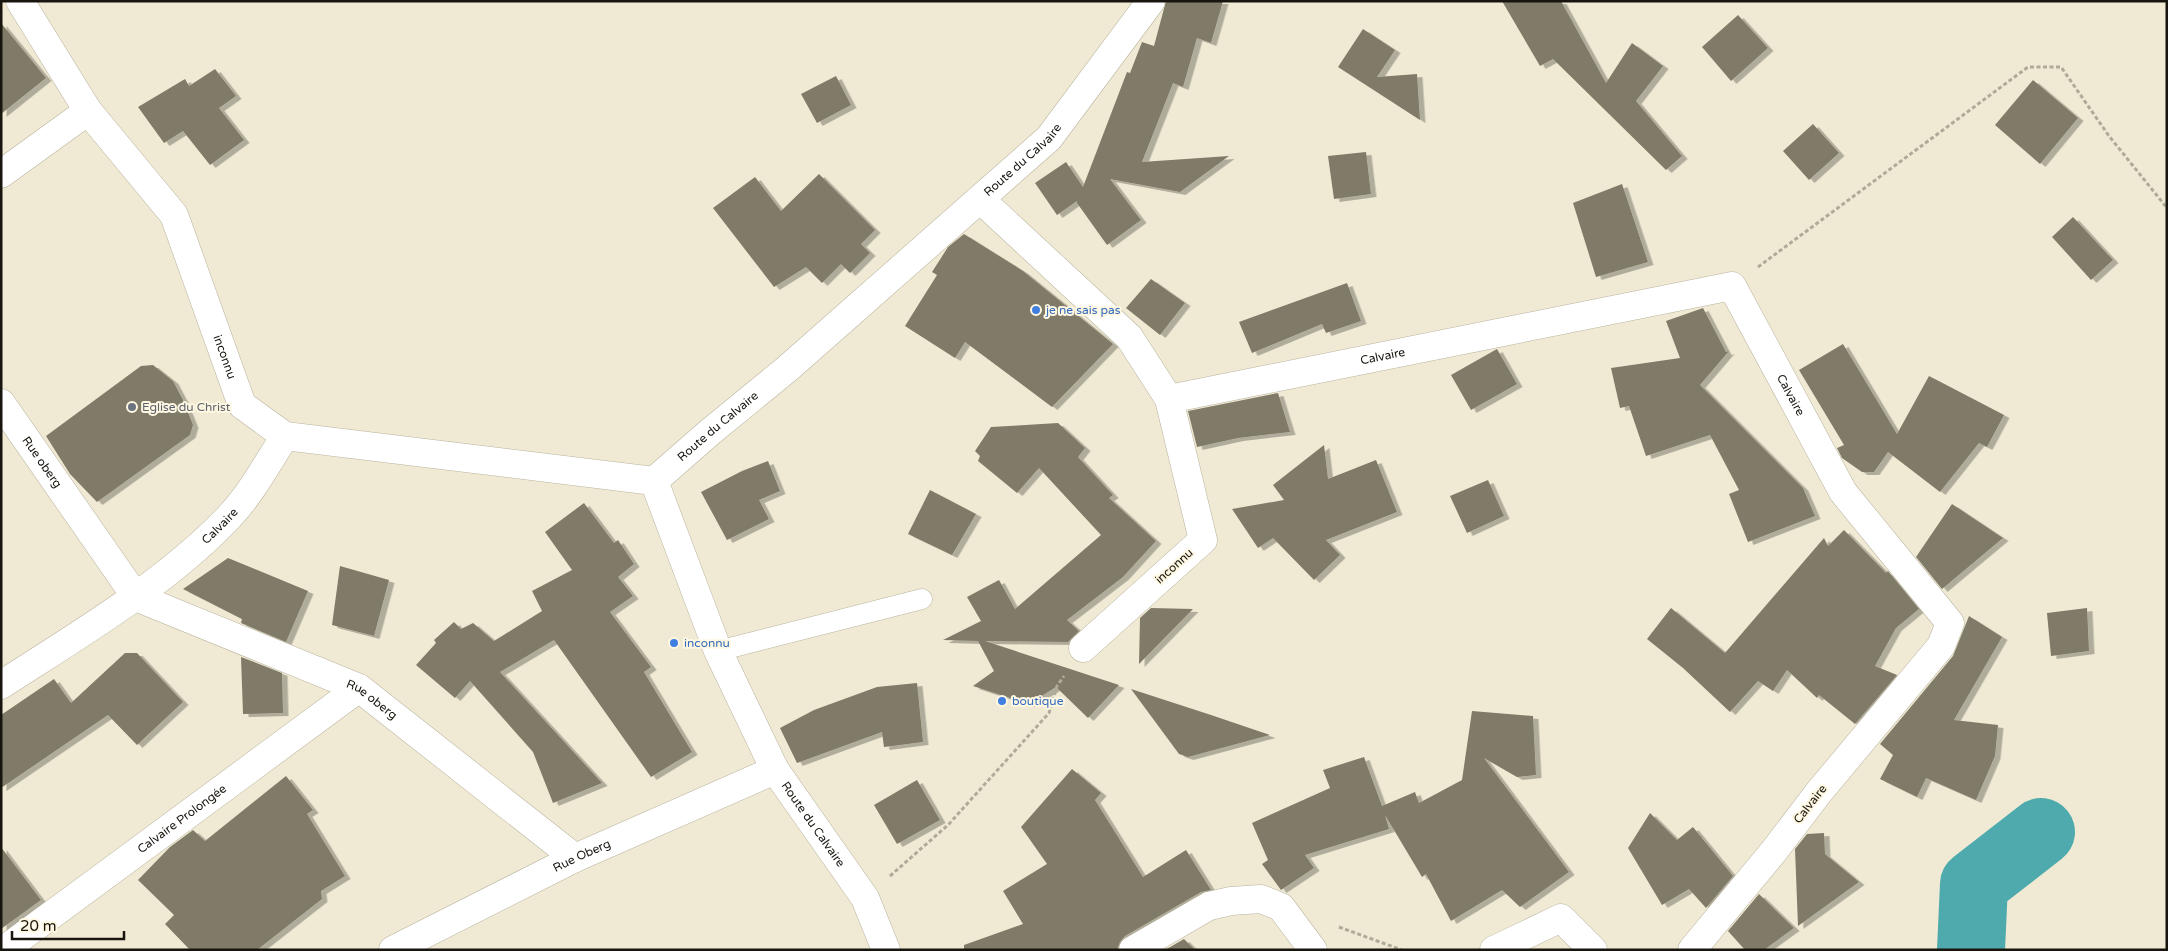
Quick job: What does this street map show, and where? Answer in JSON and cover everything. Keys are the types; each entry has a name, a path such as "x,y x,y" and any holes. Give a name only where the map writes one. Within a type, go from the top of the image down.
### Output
{"street":[{"name":"inconnu","path":"20,1 88,111 174,215 242,405 285,436 654,481"},
{"name":"Route du Calvaire","path":"886,950 864,898 775,770 718,652 654,481 787,369 1049,138 1152,1"},
{"path":"1,174 88,111"},
{"path":"980,199 1130,337 1169,399"},
{"name":"Calvaire","path":"1169,399 1732,286 1843,492 1950,623 1942,646 1819,792 1774,851 1692,950"},
{"name":"inconnu","path":"1083,648 1203,540 1169,399"},
{"name":"Rue oberg","path":"1,403 136,597 359,688 574,858"},
{"name":"Calvaire","path":"136,597 228,518 249,492 285,436"},
{"path":"1,685 136,597"},
{"name":"Calvaire Prolongée","path":"4,950 359,688"},
{"name":"Rue Oberg","path":"393,950 574,858 775,770"},
{"path":"1133,950 1209,906 1231,901 1261,899 1281,907 1313,950"},
{"path":"1494,950 1561,918 1593,950"}],"lane":[{"path":"718,652 922,599"}],"path":[{"path":"1732,286 2028,67 2061,67 2109,136 2167,208"},
{"path":"864,898 948,825 1049,713 1057,686 1083,648"}],"building":[{"path":"1166,1 1223,1 1211,43 1197,38 1183,87 1173,83 1142,162 1229,156 1180,192 1110,179 1141,220 1107,245 1077,201 1057,215 1035,183 1066,162 1083,187 1127,72 1130,73 1142,42 1154,46"},
{"path":"1502,1 1561,1 1606,83 1632,43 1663,66 1636,101 1682,156 1666,170 1553,59 1540,66"},
{"path":"1738,15 1768,48 1731,81 1702,47"},
{"path":"1,23 46,78 1,114"},
{"path":"1363,29 1395,50 1377,77 1417,74 1420,120 1338,67"},
{"path":"215,69 236,96 219,108 244,140 210,165 183,131 164,143 138,107 185,79 189,86"},
{"path":"836,76 851,105 817,123 801,94"},
{"path":"2033,80 2078,118 2040,164 1995,125"},
{"path":"1813,124 1839,153 1809,180 1783,151"},
{"path":"1366,152 1371,194 1334,199 1328,156"},
{"path":"819,174 875,230 861,244 870,253 850,273 841,264 822,283 806,267 774,287 713,208 755,177 781,211"},
{"path":"1622,184 1648,262 1596,277 1573,203"},
{"path":"2073,217 2113,260 2091,280 2052,237"},
{"path":"964,234 1023,271 1113,344 1052,407 965,342 955,358 905,326 937,275 932,272 948,247"},
{"path":"1151,279 1185,303 1160,335 1126,308"},
{"path":"1347,283 1361,321 1326,333 1322,324 1252,353 1239,322"},
{"path":"1703,308 1726,352 1729,351 1700,385 1803,488 1815,516 1748,542 1729,494 1739,490 1710,435 1646,456 1629,406 1620,408 1611,368 1680,358 1666,321"},
{"path":"1843,344 1897,434 1929,376 2004,415 1987,447 1979,443 1940,492 1888,452 1874,472 1862,472 1842,458 1837,448 1844,445 1799,370"},
{"path":"1497,349 1517,384 1471,410 1451,375"},
{"path":"153,365 173,381 193,425 190,435 97,502 70,474 46,436 141,366"},
{"path":"1278,393 1290,432 1238,438 1197,447 1188,411"},
{"path":"1058,423 1085,448 1078,457 1113,495 1109,498 1156,541 1123,577 1067,620 1079,631 1068,642 985,641 1119,685 1088,718 1056,687 1029,704 973,686 994,671 978,641 943,640 981,621 967,597 999,580 1015,609 1101,535 1039,468 1017,493 978,461 980,456 975,451 991,427"},
{"path":"1324,445 1328,479 1376,460 1397,512 1326,540 1340,555 1314,580 1273,538 1258,548 1232,509 1284,500 1273,485"},
{"path":"768,461 780,491 759,500 769,519 727,540 701,492 742,471"},
{"path":"1488,480 1504,516 1467,533 1450,496"},
{"path":"930,490 976,514 952,555 908,534"},
{"path":"584,503 614,543 618,540 634,564 618,577 633,596 610,612 651,667 644,672 692,752 651,777 554,640 500,672 602,783 553,803 533,752 470,681 455,698 416,665 436,643 434,640 454,622 461,629 473,623 494,641 542,611 532,591 572,570 545,532"},
{"path":"1952,504 2003,538 1942,589 1916,557"},
{"path":"1844,530 1886,573 1888,571 1919,609 1896,628 1875,666 1897,675 1855,724 1819,695 1817,698 1787,670 1773,691 1758,681 1730,712 1683,668 1647,639 1671,608 1725,653 1824,538 1828,546"},
{"path":"228,558 308,591 286,642 241,623 242,619 183,589"},
{"path":"340,566 389,580 374,636 332,625"},
{"path":"1151,608 1193,609 1139,664 1140,618"},
{"path":"2087,608 2089,651 2051,656 2047,613"},
{"path":"1969,616 2002,637 1954,720 1998,725 1995,756 1976,800 1926,778 1917,797 1880,779 1893,755 1880,744 1953,656"},
{"path":"125,653 137,653 183,702 137,745 108,715 1,788 1,715 54,679 71,703"},
{"path":"241,657 282,673 283,713 243,714"},
{"path":"917,683 923,742 884,747 882,732 797,763 780,728 814,710 877,687"},
{"path":"1131,689 1270,735 1188,757 1179,754"},
{"path":"1472,711 1533,716 1536,775 1517,777 1484,758 1569,872 1520,907 1502,890 1451,921 1426,874 1422,877 1385,815 1389,829 1305,855 1314,868 1281,890 1262,864 1268,860 1252,823 1330,788 1323,770 1364,757 1382,806 1415,792 1419,803 1462,780"},
{"path":"1072,769 1101,793 1095,800 1143,877 1186,850 1211,890 1201,892 1125,936 1117,950 964,950 964,945 1023,924 1003,891 1047,864 1021,827"},
{"path":"286,776 313,810 307,814 345,876 321,891 322,899 257,950 190,950 165,924 174,915 138,880 170,847 193,830 205,841"},
{"path":"917,780 940,820 897,844 874,805"},
{"path":"1650,813 1677,840 1693,827 1733,876 1706,908 1689,889 1662,905 1628,848"},
{"path":"1824,833 1825,854 1859,882 1798,926 1795,849 1807,834"},
{"path":"1,847 41,900 1,929"},
{"path":"1759,894 1794,928 1764,950 1745,950 1728,931"},
{"path":"1184,939 1195,950 1165,950"}],"waterway":[{"path":"1971,950 1974,884 2041,832"}],"place":[{"name":"je ne sais pas","path":"1036,310"},
{"name":"Eglise du Christ","path":"132,407"},
{"name":"inconnu","path":"674,643"},
{"name":"boutique","path":"1002,701"}]}
